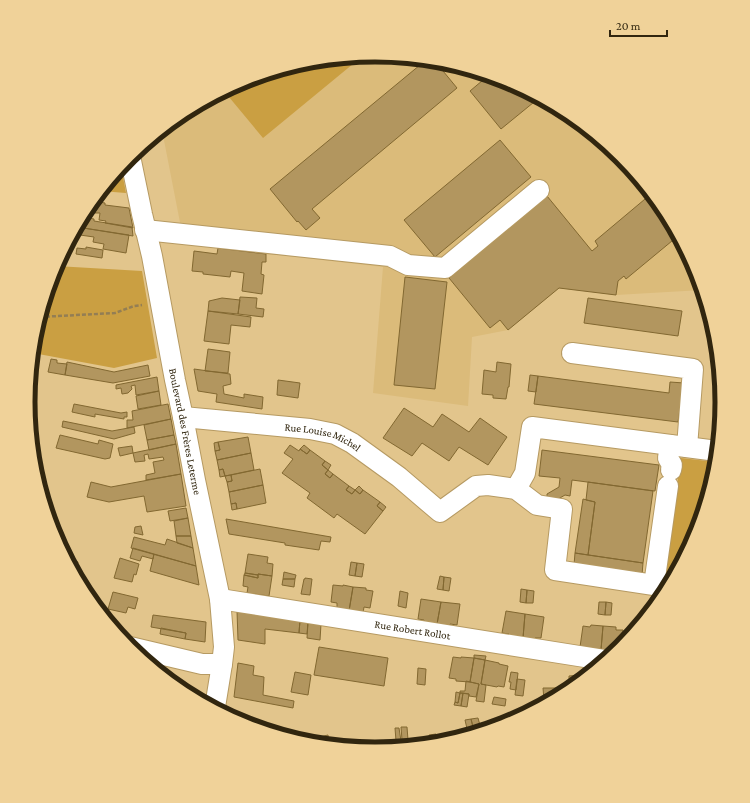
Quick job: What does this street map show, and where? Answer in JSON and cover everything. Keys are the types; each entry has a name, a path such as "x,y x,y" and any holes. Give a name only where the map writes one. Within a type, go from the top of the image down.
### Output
{"street":[{"name":"Boulevard des Frères Leterme","path":"132,164 145,230 152,256 175,380 220,599 224,648 216,702"},
{"path":"145,230 390,256 408,265 445,268 539,190"},
{"path":"572,353 693,369 679,446 668,458 672,465 654,585 555,570 562,509 537,505 516,489 526,473 532,427 679,446 711,450"},
{"name":"Rue Louise Michel","path":"183,417 310,429 335,434 352,443 387,468 440,512 476,486 488,485 516,489"},
{"name":"Rue Robert Rollot","path":"220,599 597,659"},
{"path":"144,650 202,664 222,664"}],"path":[{"path":"46,317 115,313 134,306 160,304"}],"shaded area":[{"path":"353,62 397,62 419,64 463,73 505,87 545,107 582,132 631,177 645,195 658,213 680,251 696,290 616,295 559,288 508,330 472,337 468,406 373,393 383,267 184,243 163,136 168,132 205,107 245,87 287,73 331,64"},
{"path":"355,62 263,138 228,96 245,87 287,73 331,64"},
{"path":"122,174 126,193 108,192"},
{"path":"63,266 142,271 157,358 114,368 39,354 53,292"},
{"path":"681,458 709,461 697,511 689,532 680,552 663,582"}],"building":[{"path":"421,64 440,68 457,88 312,209 320,218 306,230 298,221 297,222 270,189"},
{"path":"483,80 505,87 534,102 501,129 470,91"},
{"path":"500,140 531,177 435,257 404,220"},
{"path":"547,196 592,251 598,246 595,241 647,198 673,240 626,279 624,276 618,281 616,295 559,288 508,330 500,320 490,328 449,278"},
{"path":"100,202 105,203 105,205 129,208 133,228 105,223 106,221 99,220 100,213 95,213"},
{"path":"89,218 94,219 94,221 132,227 133,236 83,228"},
{"path":"83,228 129,235 126,253 103,249 104,244 93,242 94,237 79,235"},
{"path":"86,247 103,250 102,258 76,254 77,248 86,249"},
{"path":"218,248 266,254 266,262 262,262 261,274 264,275 262,294 242,291 244,273 231,271 230,277 203,274 203,272 192,271 194,251 217,254"},
{"path":"405,277 447,282 435,389 394,385"},
{"path":"240,297 257,298 256,308 264,309 263,317 238,314"},
{"path":"222,298 240,300 238,314 208,311 209,301"},
{"path":"588,298 682,311 678,336 584,323"},
{"path":"208,311 251,317 250,327 231,325 229,344 204,341"},
{"path":"208,349 230,352 228,373 205,371"},
{"path":"51,359 57,360 57,363 67,364 65,375 48,372"},
{"path":"67,362 114,372 148,365 150,376 113,383 65,375"},
{"path":"497,362 511,364 509,387 506,399 493,398 493,395 482,394 484,370 496,372"},
{"path":"194,369 230,374 231,384 223,386 224,394 244,398 244,394 263,397 262,409 216,402 217,394 198,391"},
{"path":"530,375 538,376 536,392 528,391"},
{"path":"538,376 669,393 670,382 684,383 678,422 534,404"},
{"path":"157,377 159,391 136,395 135,385 131,386 132,389 128,393 122,394 121,388 116,389 116,385"},
{"path":"278,380 300,383 298,398 277,395"},
{"path":"159,391 161,405 138,409 136,396"},
{"path":"74,404 121,413 127,412 127,417 124,417 124,419 95,414 95,417 72,412"},
{"path":"168,404 171,419 127,428 127,420 133,420 132,411"},
{"path":"404,408 433,427 442,414 469,432 480,418 507,437 488,465 459,447 449,461 422,443 412,456 383,438"},
{"path":"171,419 174,435 147,440 144,425"},
{"path":"63,421 112,431 134,427 135,433 114,439 62,427"},
{"path":"60,435 98,444 99,440 113,444 110,458 105,459 56,448"},
{"path":"174,435 176,444 149,450 147,440"},
{"path":"248,437 251,453 217,460 215,451 220,450 218,442"},
{"path":"218,442 220,450 215,451 214,443"},
{"path":"176,444 181,474 146,480 146,475 155,473 153,462 164,460 163,457 149,459 148,454 144,455 145,461 135,462 133,453"},
{"path":"290,445 307,454 310,450 325,461 322,465 328,470 325,474 330,478 333,474 349,486 346,490 352,494 355,490 360,494 363,490 380,502 377,506 383,511 365,534 337,514 334,518 307,498 310,493 282,473 293,459 284,453"},
{"path":"304,445 310,450 307,454 300,449"},
{"path":"132,446 133,453 120,456 118,448"},
{"path":"542,450 659,465 655,491 572,480 570,496 565,495 553,502 547,499 547,494 559,487 560,478 539,476"},
{"path":"251,453 254,470 225,476 223,469 219,470 217,460"},
{"path":"325,461 331,465 328,470 322,465"},
{"path":"223,469 225,476 220,477 219,470"},
{"path":"260,469 263,485 229,492 227,482 232,481 231,475"},
{"path":"328,470 333,474 330,478 325,474"},
{"path":"181,474 186,506 147,512 144,496 109,502 87,497 91,482 111,487"},
{"path":"231,475 232,481 227,482 225,476"},
{"path":"588,482 653,491 643,563 588,555 595,502 586,500"},
{"path":"263,485 266,503 237,509 236,503 231,504 229,492"},
{"path":"349,486 355,490 352,494 346,490"},
{"path":"359,486 363,490 360,494 355,490"},
{"path":"583,499 595,502 588,555 575,553"},
{"path":"380,502 386,507 383,511 377,506"},
{"path":"236,503 237,509 232,510 231,504"},
{"path":"186,508 188,518 170,521 168,511"},
{"path":"188,518 191,536 176,536 174,521"},
{"path":"226,519 331,537 330,542 321,541 319,550 285,545 285,543 229,534"},
{"path":"141,526 143,535 134,533 135,527"},
{"path":"176,536 191,536 193,548 177,543"},
{"path":"134,537 165,545 167,539 193,548 196,566 131,548"},
{"path":"133,548 154,554 153,559 142,556 140,561 130,558"},
{"path":"575,553 643,563 642,575 574,565"},
{"path":"154,554 196,566 199,585 150,571"},
{"path":"248,554 268,557 267,563 273,564 272,576 245,573"},
{"path":"120,558 139,564 132,582 114,578"},
{"path":"351,562 357,563 355,576 349,575"},
{"path":"357,563 364,564 362,577 355,576"},
{"path":"284,572 296,575 295,579 283,579"},
{"path":"245,573 258,575 258,578 244,575"},
{"path":"258,574 272,576 269,596 247,593 248,587 243,586 244,575 258,578"},
{"path":"440,576 444,577 443,590 437,589"},
{"path":"444,577 451,578 449,591 443,590"},
{"path":"305,578 312,579 310,595 301,594"},
{"path":"283,579 295,579 294,587 282,585"},
{"path":"333,585 353,587 349,611 337,609 337,603 331,602"},
{"path":"353,587 366,588 366,590 373,591 370,608 364,607 363,613 349,611"},
{"path":"521,589 527,590 526,603 520,602"},
{"path":"527,590 534,591 533,603 526,603"},
{"path":"400,591 408,593 406,608 398,606"},
{"path":"113,592 138,598 135,609 128,607 126,613 108,609"},
{"path":"421,599 441,602 437,624 424,622 424,620 418,619"},
{"path":"441,602 460,604 457,625 450,624 450,626 437,624"},
{"path":"599,602 606,602 605,615 598,614"},
{"path":"606,602 612,603 611,615 605,615"},
{"path":"237,611 300,620 299,633 265,629 265,644 238,640"},
{"path":"506,611 525,614 523,638 502,633"},
{"path":"525,614 544,617 541,638 535,638 535,640 523,638"},
{"path":"153,615 206,622 205,642 185,639 186,633 151,627"},
{"path":"300,620 308,622 307,634 299,633"},
{"path":"308,622 321,624 320,640 307,638"},
{"path":"591,625 603,626 601,650 580,647 583,626 590,627"},
{"path":"603,626 616,627 616,630 623,630 623,634 606,651 601,650"},
{"path":"161,628 186,633 185,639 160,634"},
{"path":"319,647 388,658 384,686 314,675"},
{"path":"474,655 486,656 485,660 474,658"},
{"path":"453,657 474,658 470,682 456,681 456,679 449,678"},
{"path":"474,658 485,660 481,684 486,685 484,702 476,701 479,684 470,682"},
{"path":"485,660 508,666 504,687 481,684"},
{"path":"238,663 254,666 253,675 264,677 263,695 294,701 293,708 234,697"},
{"path":"418,668 426,669 425,685 417,684"},
{"path":"295,672 311,675 308,695 291,692"},
{"path":"511,672 518,673 516,690 510,689 511,682 509,682"},
{"path":"576,675 569,680 569,676"},
{"path":"517,679 525,680 523,696 515,695"},
{"path":"466,681 479,684 476,697 469,696 469,694 460,693 460,691 465,691"},
{"path":"543,688 556,688 556,689 544,697"},
{"path":"456,692 460,693 458,703 455,702"},
{"path":"460,693 463,693 461,706 454,705 455,702 458,703"},
{"path":"463,693 469,694 467,707 461,706"},
{"path":"494,697 506,699 505,706 492,704"},
{"path":"478,718 480,724 473,727 471,719"},
{"path":"471,719 473,727 467,729 465,720"},
{"path":"401,727 407,727 408,740 402,740"},
{"path":"395,728 399,728 401,741 396,741"},
{"path":"436,734 436,736 429,737 429,735"},
{"path":"328,735 328,739 320,737"}]}
